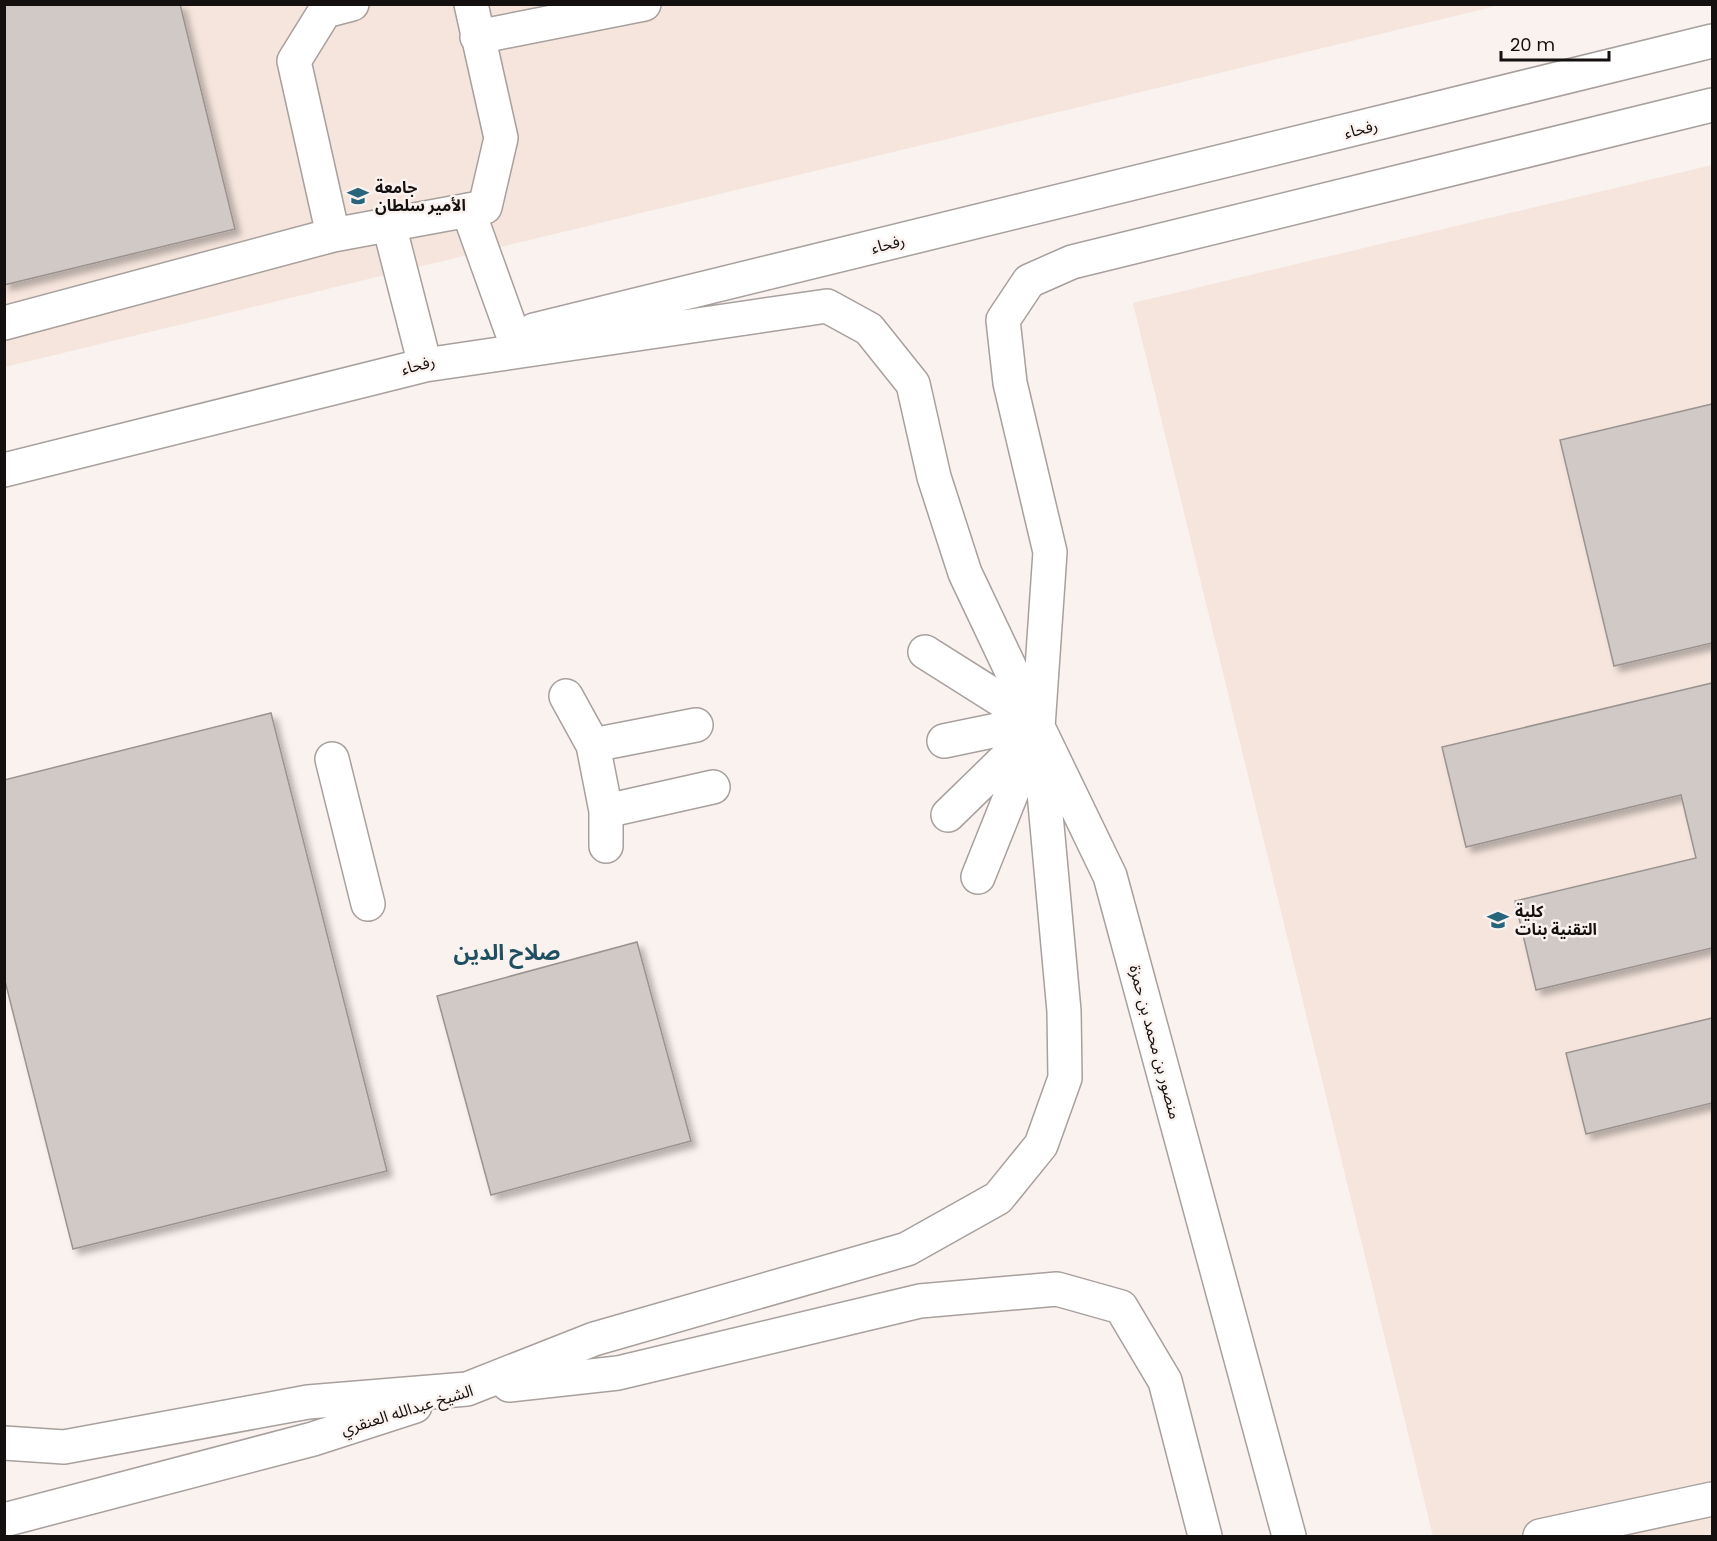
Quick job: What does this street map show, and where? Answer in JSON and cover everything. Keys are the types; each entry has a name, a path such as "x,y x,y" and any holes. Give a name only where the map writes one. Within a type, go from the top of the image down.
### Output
{"street":[{"path":"333,235 294,61 324,11 352,4"},
{"path":"4,323 333,235 485,207 501,138 471,4"},
{"path":"477,37 644,4"},
{"name":"رفحاء","path":"4,455 425,365 513,335 1713,41"},
{"name":"منصور بن محمد بن حمزة","path":"1289,1536 1110,876 1037,725 1050,552 1010,383 1003,320 1029,281 1072,262 1713,105"},
{"path":"468,210 513,335"},
{"path":"389,225 425,365"},
{"path":"4,470 425,365 827,306 869,328 913,384 934,477 965,573 1037,725 1064,1011 1065,1078 1041,1145 998,1198 907,1249 594,1339 467,1389 308,1402 64,1447 4,1443"},
{"path":"925,652 1037,725"},
{"path":"566,696 592,745 606,811 606,846"},
{"path":"592,745 696,725"},
{"path":"944,741 1037,725"},
{"path":"948,815 1037,725"},
{"path":"978,877 1037,725"},
{"path":"332,759 368,904"},
{"path":"606,811 713,788"},
{"name":"الشيخ عبدالله العنقري","path":"4,1520 313,1439 467,1389 618,1373 920,1301 1057,1289 1121,1307 1165,1381 1205,1536"},
{"path":"1540,1536 1713,1499"}],"shaded area":[{"name":"جامعة الأمير سلطان","path":"5,4 1500,5 5,367"},
{"name":"كلية التقنية بنات","path":"1712,165 1712,1536 1433,1536 1133,303"}],"building":[{"path":"4,4 180,4 235,229 4,285"},
{"path":"1712,404 1712,643 1614,666 1560,440"},
{"path":"1712,683 1712,948 1536,990 1515,901 1696,858 1681,795 1466,847 1442,747"},
{"path":"271,713 387,1171 73,1249 4,977 4,780"},
{"path":"637,942 691,1141 491,1195 437,996"},
{"path":"1712,1018 1712,1103 1586,1134 1566,1053"}],"place":[{"name":"جامعة الأمير سلطان","path":"358,196"},
{"name":"كلية التقنية بنات","path":"1498,920"}],"district":[{"name":"صلاح الدين","path":"507,952"}]}
